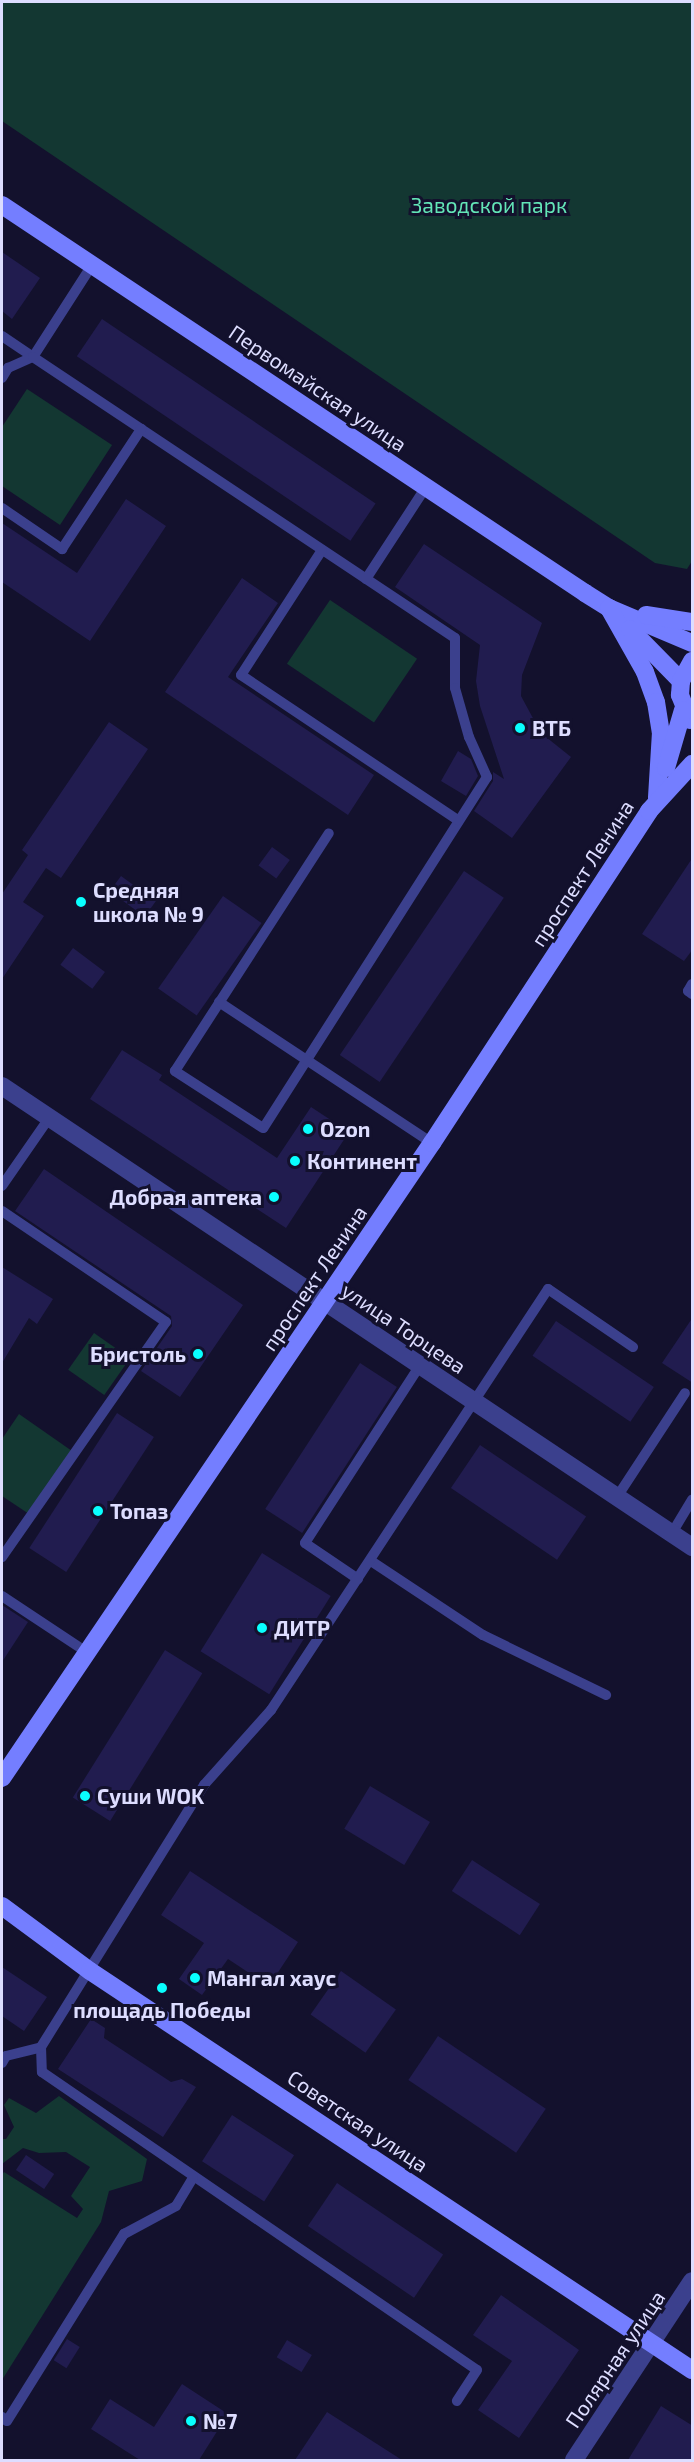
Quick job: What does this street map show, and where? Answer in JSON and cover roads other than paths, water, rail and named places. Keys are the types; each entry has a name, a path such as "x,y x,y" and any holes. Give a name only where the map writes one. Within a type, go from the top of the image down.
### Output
{"street":[{"name":"Первомайская улица","path":"2,205 609,608"},
{"path":"609,608 693,622"},
{"path":"609,608 693,643"},
{"path":"609,608 681,681 688,717 657,798"},
{"path":"609,608 645,672 656,702 661,732 657,798"},
{"path":"681,681 693,661"},
{"path":"657,798 693,764"},
{"path":"657,798 693,781"},
{"name":"проспект Ленина","path":"2,1778 432,1143 657,798"},
{"name":"улица Торцева","path":"2,1086 693,1547"},
{"name":"Советская улица","path":"2,1906 90,1971 693,2370"},
{"name":"Полярная улица","path":"573,2460 693,2281"}],"lane":[{"path":"2,378 8,368 33,357 92,265"},
{"path":"2,336 455,638 455,688 469,737 487,777 263,1128 175,1071 329,833"},
{"path":"2,508 62,549 141,429"},
{"path":"366,579 426,487"},
{"path":"322,550 241,675 458,820"},
{"path":"693,984 688,991 693,994"},
{"path":"219,1002 432,1143"},
{"path":"2,1186 49,1118"},
{"path":"2,1211 166,1322 2,1557"},
{"path":"457,2401 477,2370 193,2178 42,2072 41,2047 204,1785 271,1710 476,1402 548,1289 633,1347"},
{"path":"358,1579 305,1543 420,1365"},
{"path":"617,1497 685,1393"},
{"path":"672,1533 693,1500"},
{"path":"370,1561 483,1635 606,1695"},
{"path":"2,1596 88,1653"},
{"path":"2,2062 6,2056 41,2047"},
{"path":"2,2417 7,2421 124,2234 176,2206 193,2178"}],"place":[{"name":"ВТБ","path":"520,728"},
{"name":"Средняя школа № 9","path":"81,902"},
{"name":"Ozon","path":"308,1129"},
{"name":"Континент","path":"295,1161"},
{"name":"Добрая аптека","path":"274,1197"},
{"name":"Бристоль","path":"198,1354"},
{"name":"Топаз","path":"98,1511"},
{"name":"ДИТР","path":"262,1628"},
{"name":"Суши WOK","path":"85,1796"},
{"name":"Мангал хаус","path":"195,1978"},
{"name":"площадь Победы","path":"162,1988"},
{"name":"№7","path":"191,2421"}],"park label":[{"name":"Заводской парк","path":"489,205"}]}
